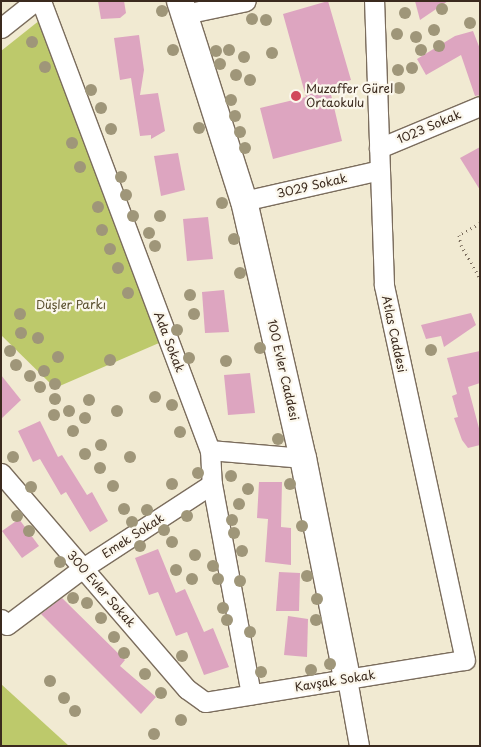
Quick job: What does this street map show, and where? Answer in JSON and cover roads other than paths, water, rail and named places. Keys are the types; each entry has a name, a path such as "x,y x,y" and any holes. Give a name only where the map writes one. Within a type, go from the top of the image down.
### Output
{"street":[{"path":"1,28 35,1"},
{"name":"Ada Sokak","path":"41,1 210,450 212,484 251,694"},
{"path":"183,8 246,1"},
{"name":"Atlas Caddesi","path":"374,1 384,285 465,660"},
{"name":"100 Evler Caddesi","path":"183,8 244,201 303,458 359,746"},
{"name":"1023 Sokak","path":"379,148 480,106"},
{"name":"3029 Sokak","path":"244,201 380,170"},
{"path":"210,450 303,458"},
{"name":"300 Evler Sokak","path":"1,473 187,689 204,702"},
{"name":"Emek Sokak","path":"4,622 212,484"},
{"name":"Kavşak Sokak","path":"204,702 465,660"}],"place":[{"name":"Muzaffer Gürel Ortaokulu","path":"296,96"}],"park label":[{"name":"Düşler Parkı","path":"71,305"}]}
